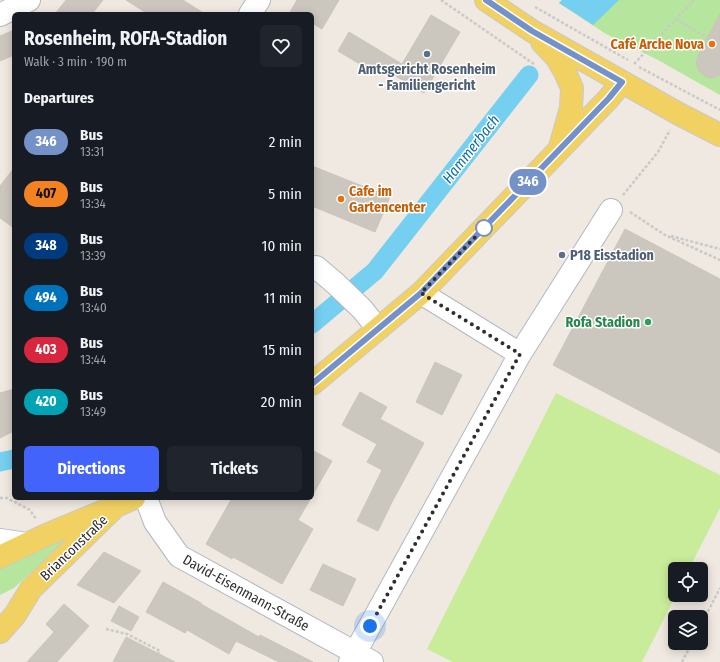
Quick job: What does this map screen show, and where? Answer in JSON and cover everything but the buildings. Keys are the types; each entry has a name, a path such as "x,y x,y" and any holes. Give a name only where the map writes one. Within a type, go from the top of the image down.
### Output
{"main road":[{"path":"486,0 532,31 679,114 720,135"},
{"path":"532,31 556,58 565,72 572,88 571,108 559,150"},
{"path":"314,382 421,293 609,98 622,82"},
{"name":"Brianconstraße","path":"0,557 125,502"},
{"name":"Brianconstraße","path":"0,606 31,589 125,502"},
{"name":"Brianconstraße","path":"0,632 15,615 31,589"}],"street":[{"path":"0,15 29,0"},
{"path":"251,12 259,0"},
{"path":"359,659 520,354 614,207"},
{"path":"314,268 316,266 336,284 362,309 378,329"},
{"path":"421,293 520,354"},
{"name":"David-Eisenmann-Straße","path":"147,500 155,522 179,556 359,659"},
{"path":"0,540 37,540"}],"path":[{"path":"441,0 536,66"},
{"path":"634,64 694,0"},
{"path":"529,4 634,64 720,110"},
{"path":"676,19 708,38"},
{"path":"670,130 658,152 614,207 665,235 720,260"},
{"path":"665,235 720,249"},
{"path":"0,498 7,498 30,510 37,540"},
{"path":"708,611 720,588"},
{"path":"106,629 127,634 160,651 158,653"},
{"path":"682,662 688,650"}],"green space":[{"path":"562,0 720,0 720,95 658,60 606,34 559,3"},
{"path":"556,393 720,475 720,508 693,562 668,562 668,602 672,602 642,662 453,662 427,649"},
{"path":"67,534 69,537 14,588 0,595 0,568"}],"water":[{"path":"562,0 619,0 593,25 559,3"}],"waterway":[{"name":"Hammerbach","path":"314,322 375,271 529,75"},
{"name":"Hammerbach","path":"0,462 12,459"}],"bus line":[{"name":"346","path":"314,382 421,293 609,98 622,82 532,31 486,0"}],"place":[{"name":"Café Arche Nova","path":"712,44"},
{"name":"Amtsgericht Rosenheim - Familiengericht","path":"427,54"},
{"name":"Cafe im Gartencenter","path":"341,199"},
{"name":"P18 Eisstadion","path":"562,255"},
{"name":"Rofa Stadion","path":"648,322"}],"route":[{"path":"370,626 520,354 421,293 485,227 484,228"}]}
